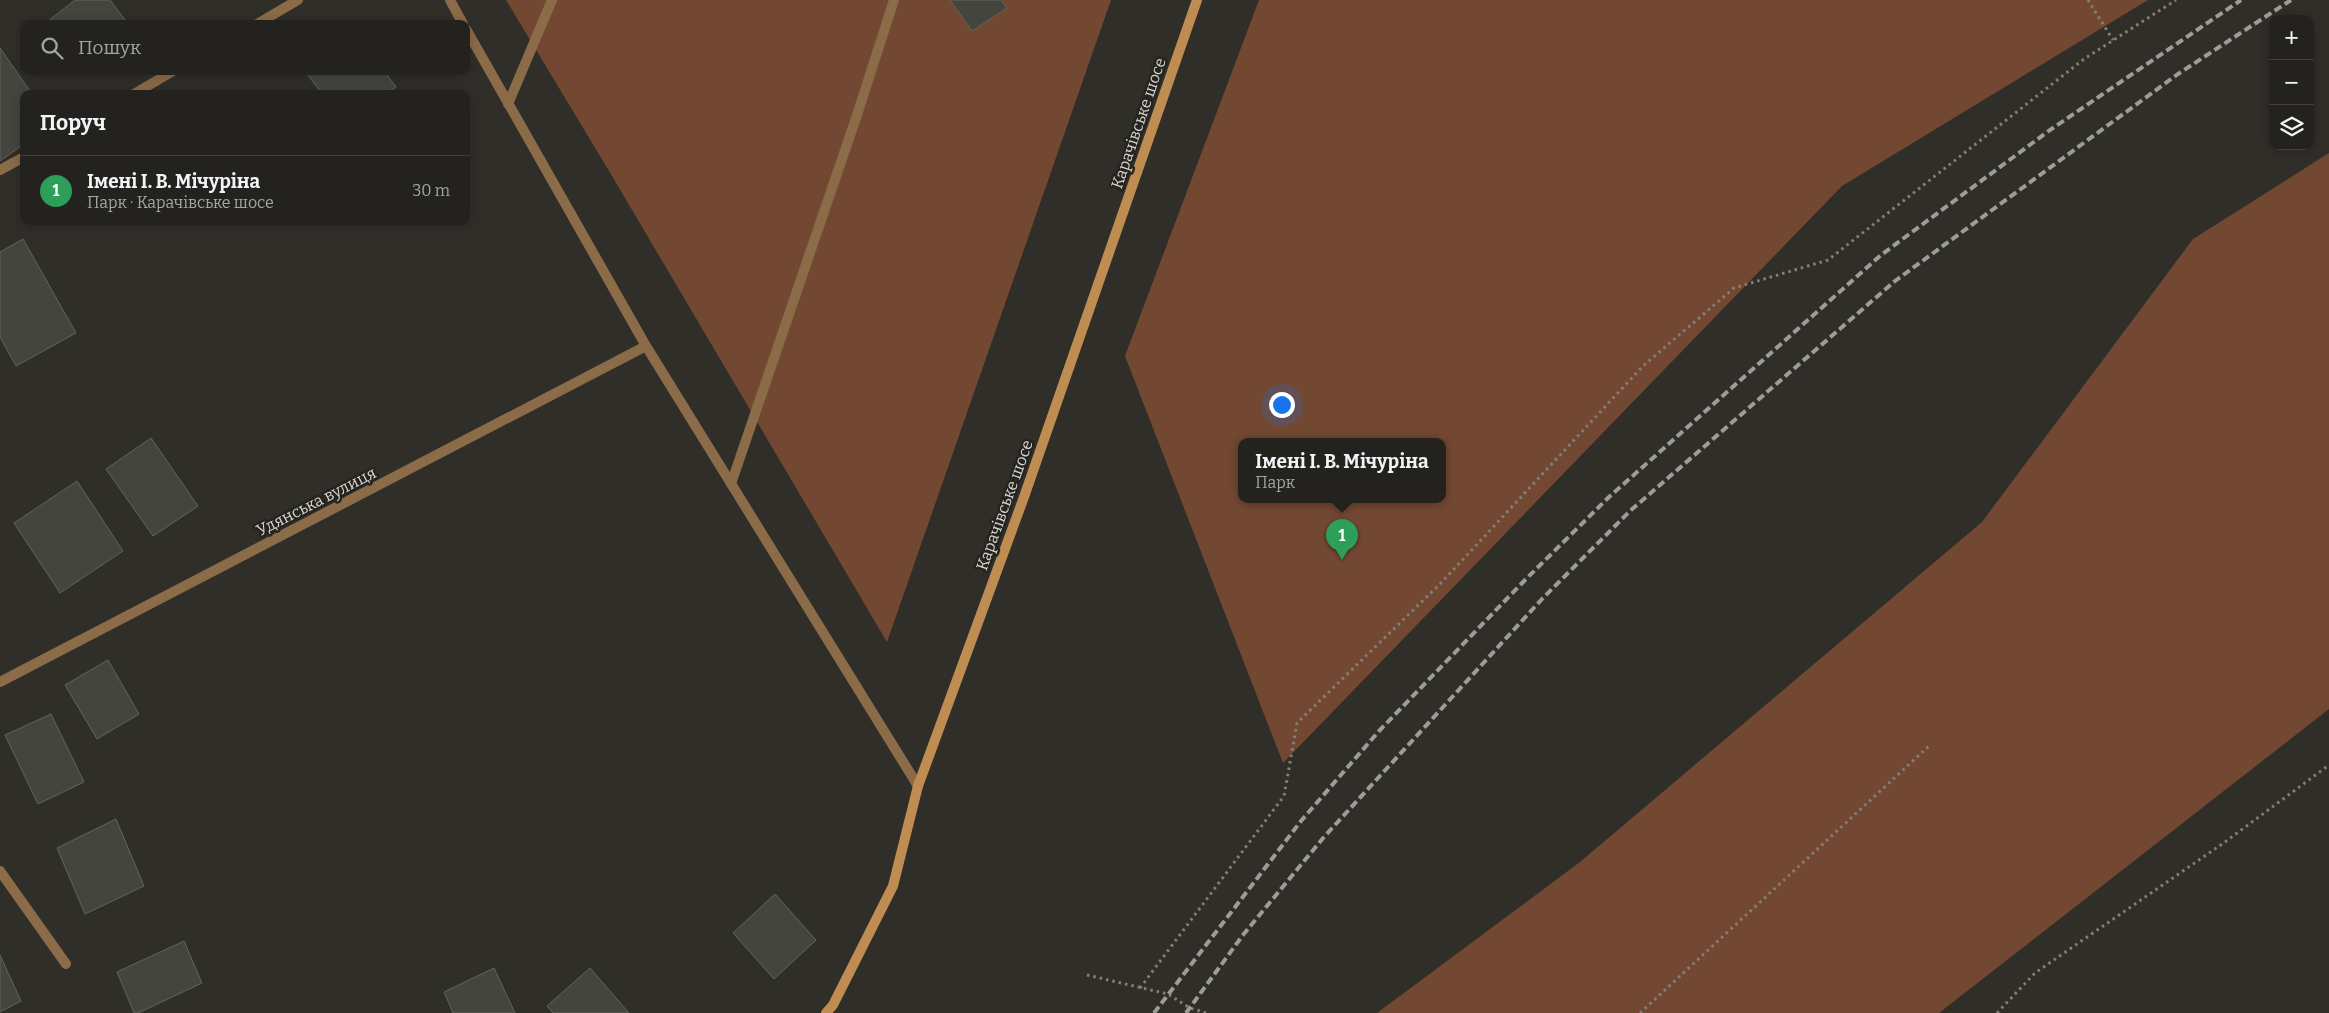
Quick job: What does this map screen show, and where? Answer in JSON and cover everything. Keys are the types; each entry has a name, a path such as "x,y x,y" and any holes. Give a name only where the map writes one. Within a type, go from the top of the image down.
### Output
{"main road":[{"name":"Карачівське шосе","path":"826,1013 833,1005 893,886 918,786 1027,487 1197,0"}],"street":[{"path":"264,20 298,0"},
{"path":"450,0 461,20"},
{"path":"508,104 552,0"},
{"path":"731,484 853,127 894,0"},
{"path":"470,37 646,346 918,786"},
{"path":"141,90 167,75"},
{"path":"0,170 20,159"},
{"name":"Удянська вулиця","path":"0,682 646,346"},
{"path":"0,872 66,964"}],"path":[{"path":"2088,0 2113,40"},
{"path":"1140,988 1284,796 1297,723 1442,583 1643,366 1734,288 1828,260 2084,59 2176,0"},
{"path":"1640,1013 1929,746"},
{"path":"1997,1013 2035,973 2226,842 2329,765"},
{"path":"1087,976 1168,994 1190,1008 1206,1013"}],"shaded area":[{"path":"506,0 1111,0 887,642 612,176"},
{"path":"1259,0 2148,0 1842,186 1283,763 1125,356"},
{"path":"2329,153 2329,709 1939,1013 1377,1013 1580,862 1982,522 2193,239"}],"building":[{"path":"75,0 110,0 125,20 50,20"},
{"path":"950,0 1001,0 1007,8 972,31"},
{"path":"0,48 29,90 20,90 20,147 0,161"},
{"path":"308,75 387,75 396,87 392,90 319,90"},
{"path":"23,239 76,333 16,366 0,337 0,252"},
{"path":"151,438 198,506 153,536 106,469"},
{"path":"77,481 123,551 60,593 14,523"},
{"path":"108,660 139,714 97,739 65,685"},
{"path":"51,714 84,782 38,804 5,735"},
{"path":"116,819 144,886 85,914 57,848"},
{"path":"775,894 816,940 774,979 733,933"},
{"path":"184,941 202,983 138,1013 134,1013 117,972"},
{"path":"0,955 21,1001 0,1012"},
{"path":"494,968 515,1013 453,1013 444,992"},
{"path":"590,968 629,1013 553,1013 547,1006"}],"railway":[{"path":"1154,1013 1301,821 1379,731 1526,579 1609,497 1881,255 2050,130 2241,0"},
{"path":"1186,1013 1243,935 1324,837 1542,599 1630,511 1895,281 2178,74 2291,0"}],"place":[{"name":"Імені І. В. Мічуріна","path":"1342,560"}]}
